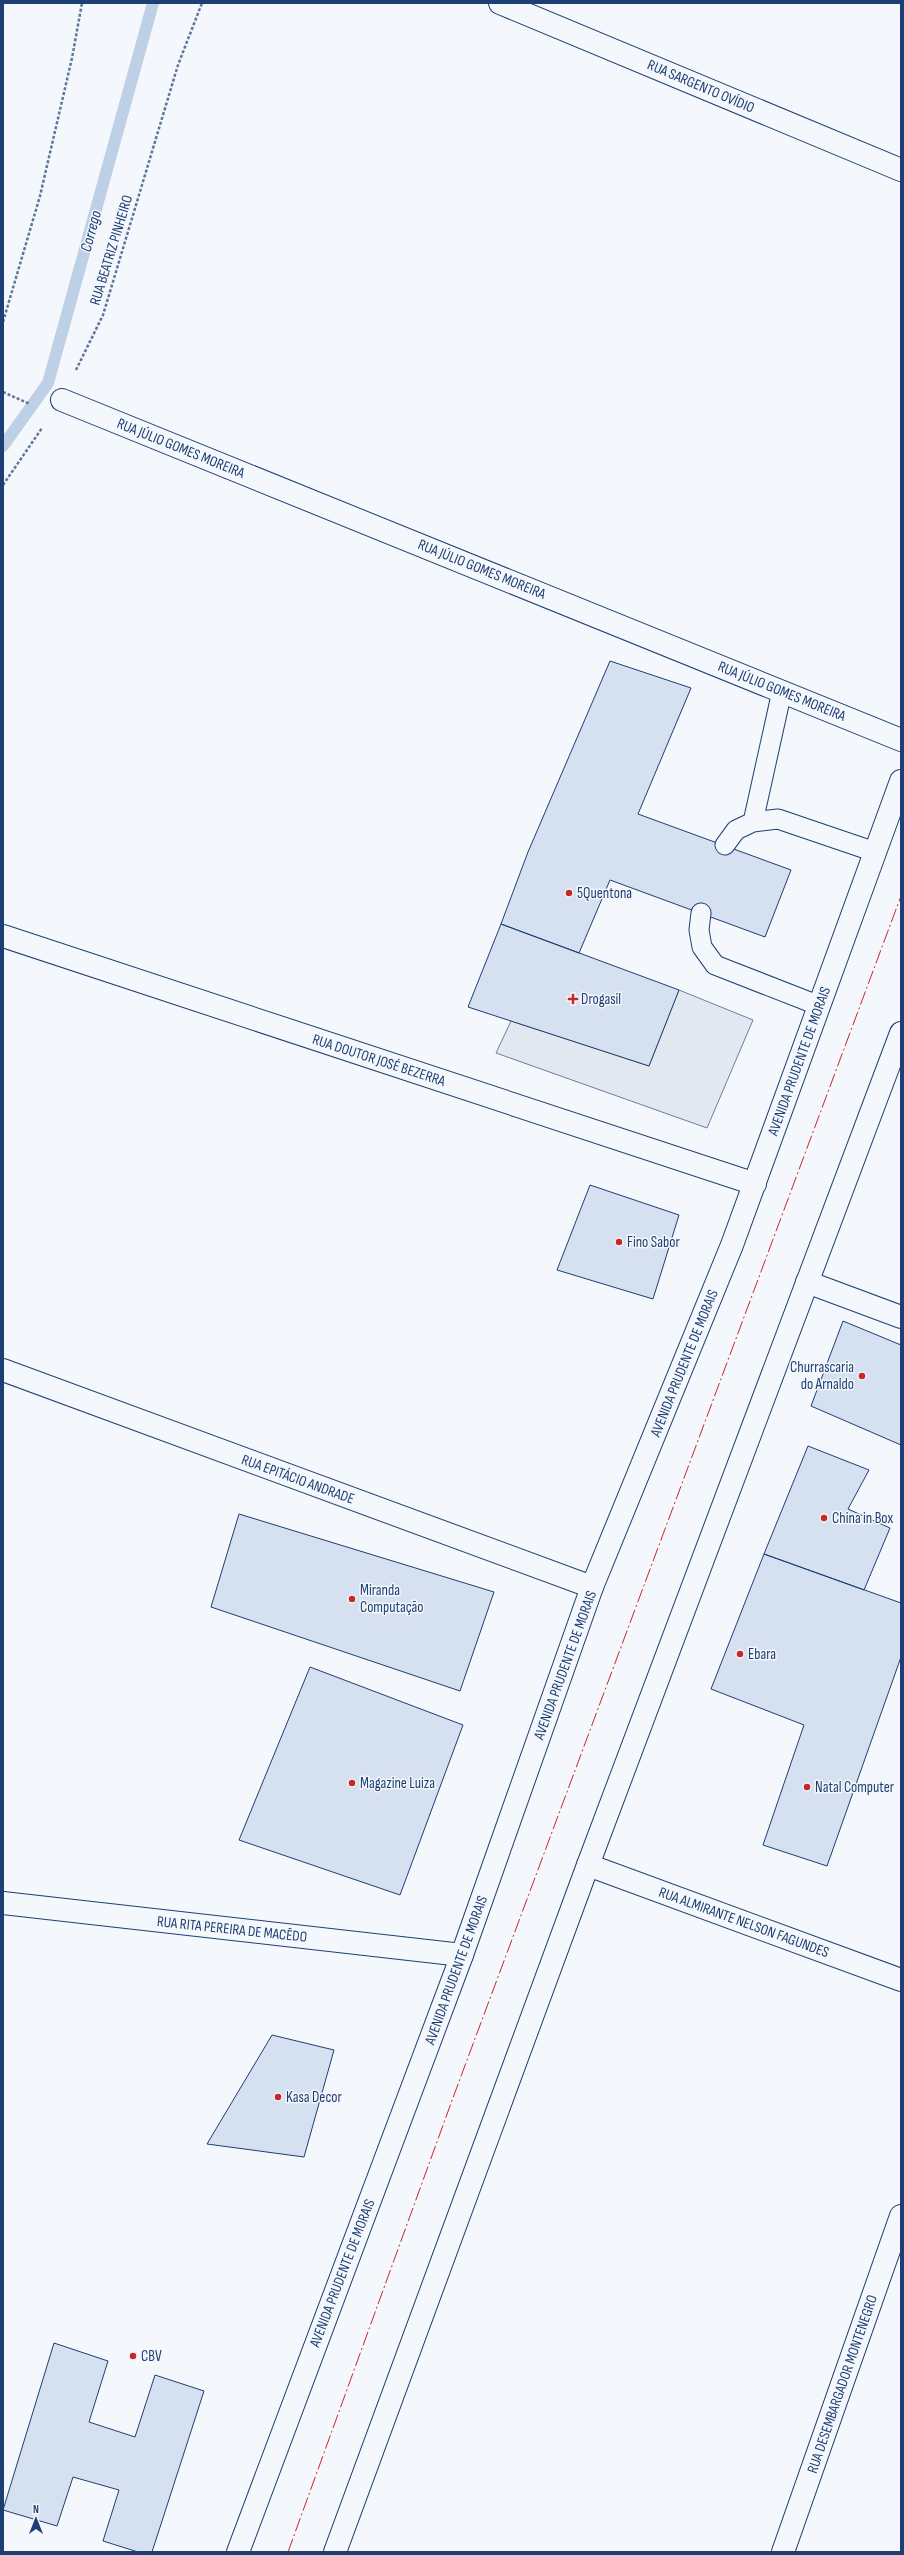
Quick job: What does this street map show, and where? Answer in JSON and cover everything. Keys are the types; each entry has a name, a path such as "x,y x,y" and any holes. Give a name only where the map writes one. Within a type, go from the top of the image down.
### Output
{"street":[{"name":"RUA SARGENTO OVÍDIO","path":"500,3 901,170"},
{"name":"RUA JÚLIO GOMES MOREIRA","path":"62,400 901,740"},
{"name":"AVENIDA PRUDENTE DE MORAIS","path":"238,2552 462,1955 592,1587 755,1184 901,781"},
{"name":"RUA DOUTOR JOSÉ BEZERRA","path":"3,936 755,1184"},
{"path":"335,2552 588,1864 901,1033"},
{"path":"806,1282 901,1317"},
{"name":"RUA EPITÁCIO ANDRADE","path":"3,1370 592,1587"},
{"name":"RUA ALMIRANTE NELSON FAGUNDES","path":"588,1864 901,1980"},
{"name":"RUA RITA PEREIRA DE MACÊDO","path":"3,1903 462,1955"},
{"name":"RUA DESEMBARGADOR MONTENEGRO","path":"783,2552 901,2216"}],"lane":[{"path":"753,822 782,691"},
{"path":"725,845 736,830 753,822 778,819 875,852"},
{"path":"701,913 700,930 702,947 715,965 820,1006"}],"path":[{"path":"3,322 40,196 72,58 82,3"},
{"name":"RUA BEATRIZ PINHEIRO","path":"3,485 62,400 103,315 178,64 202,3"}],"shaded area":[{"path":"679,990 753,1020 707,1128 496,1053 511,1021 649,1066"}],"building":[{"path":"610,661 691,688 638,814 791,870 765,937 610,880 579,953 501,924 528,852"},
{"name":"Drogasil","path":"501,924 679,990 649,1066 468,1007"},
{"name":"Fino Sabor","path":"590,1185 679,1215 653,1299 557,1270"},
{"name":"Churrascaria do Arnaldo","path":"843,1321 901,1345 901,1445 811,1406"},
{"name":"China in Box","path":"808,1446 869,1470 848,1509 890,1528 864,1590 764,1554"},
{"name":"Miranda Computação","path":"239,1514 494,1592 460,1691 211,1607"},
{"path":"764,1554 901,1603 901,1657 827,1866 763,1845 804,1725 711,1689"},
{"name":"Magazine Luiza","path":"310,1667 463,1725 400,1895 239,1840"},
{"name":"Kasa Decor","path":"272,2035 334,2050 304,2157 207,2144"},
{"path":"54,2343 108,2361 89,2422 135,2437 155,2375 204,2391 152,2552 138,2552 103,2541 119,2490 73,2477 57,2526 3,2510"}],"waterway":[{"name":"Corrego","path":"3,446 48,383 153,3"}],"power":[{"path":"288,2552 454,2095 901,896"}],"place":[{"name":"5Quentona","path":"569,893"},
{"name":"Drogasil","path":"573,999"},
{"name":"Fino Sabor","path":"619,1242"},
{"name":"Churrascaria do Arnaldo","path":"862,1376"},
{"name":"China in Box","path":"824,1518"},
{"name":"Miranda Computação","path":"352,1599"},
{"name":"Ebara","path":"740,1654"},
{"name":"Magazine Luiza","path":"352,1783"},
{"name":"Natal Computer","path":"807,1787"},
{"name":"Kasa Decor","path":"278,2097"},
{"name":"CBV","path":"133,2356"}]}
